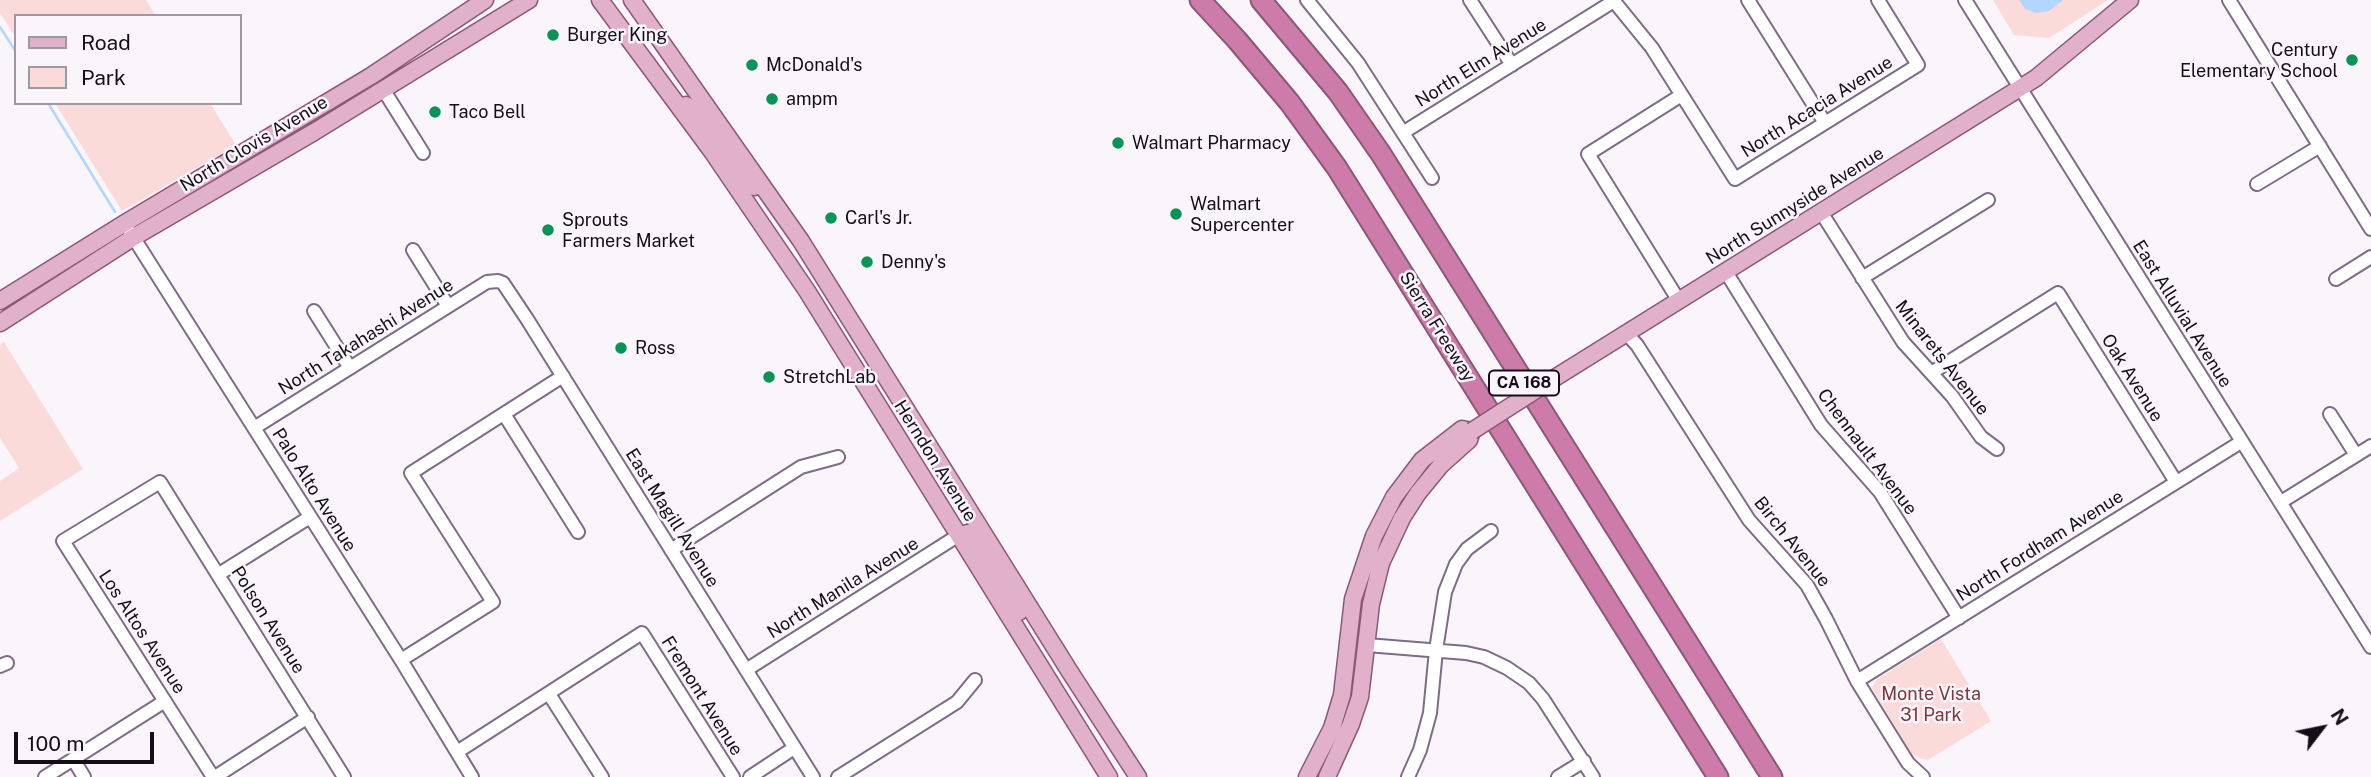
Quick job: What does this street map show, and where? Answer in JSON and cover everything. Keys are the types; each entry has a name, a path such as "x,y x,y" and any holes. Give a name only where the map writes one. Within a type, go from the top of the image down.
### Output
{"highway":[{"name":"Sierra Freeway","path":"1200,0 1290,103 1337,168 1446,338 1718,777"},
{"name":"CA 168","path":"1261,0 1338,92 1381,153 1772,777"},
{"path":"1671,618 1786,777"}],"main road":[{"name":"North Clovis Avenue","path":"0,301 371,76 485,0"},
{"name":"North Clovis Avenue","path":"0,323 134,237 530,0"},
{"name":"Herndon Avenue","path":"600,0 747,201 807,292 1109,777"},
{"name":"Herndon Avenue","path":"632,0 767,191 1138,777"},
{"name":"North Sunnyside Avenue","path":"1307,777 1332,728 1346,674 1355,592 1366,556 1383,517 1408,478 1432,451 1462,429 1472,430 2020,88 2062,58 2130,0"},
{"path":"383,89 382,81 386,77 431,46 464,14"},
{"path":"660,82 704,121 747,181 755,188 767,191"},
{"path":"747,201 762,204 809,274 839,302"},
{"path":"866,386 898,418 961,519 968,526 981,528"},
{"name":"North Sunnyside Avenue","path":"1327,777 1360,697 1371,604 1381,563 1402,517 1418,493 1441,465 1469,440 1472,430"},
{"path":"1381,563 1389,525 1431,463 1432,451"},
{"path":"1367,645 1359,637 1358,619 1383,517"},
{"path":"959,535 968,533 973,537 1036,639 1070,673"},
{"path":"1317,777 1331,750 1346,709 1346,674"}],"street":[{"path":"1307,0 1358,63 1432,178"},
{"path":"1470,0 1512,65"},
{"path":"1613,0 1652,48 1680,96 1588,153 1679,301"},
{"name":"North Elm Avenue","path":"1404,132 1613,0"},
{"path":"1748,0 1825,123"},
{"name":"North Acacia Avenue","path":"1680,96 1735,179 1918,65 1878,0"},
{"name":"East Alluvial Avenue","path":"1965,0 2371,647"},
{"path":"2229,0 2371,229"},
{"path":"383,89 423,153"},
{"path":"2257,184 2320,146"},
{"path":"1862,278 1988,200"},
{"name":"Minarets Avenue","path":"1821,212 1903,342 1952,396 1981,438 1997,449"},
{"name":"Palo Alto Avenue","path":"125,223 472,777"},
{"path":"413,250 448,306"},
{"path":"2336,279 2371,257"},
{"name":"Chennault Avenue","path":"1726,272 1821,425 1880,492 1959,618"},
{"name":"North Takahashi Avenue","path":"254,428 487,282 498,281"},
{"name":"East Magill Avenue","path":"498,281 507,287 813,777"},
{"name":"Oak Avenue","path":"1931,373 2058,293 2176,482"},
{"path":"314,311 350,368"},
{"name":"Birch Avenue","path":"1626,333 1637,345 1742,510 1807,585 1857,681 1909,763 1923,777"},
{"path":"401,660 493,602 411,473 563,376"},
{"path":"504,414 578,532"},
{"path":"2330,414 2356,455"},
{"name":"North Fordham Avenue","path":"1857,681 2241,442"},
{"path":"2281,502 2371,446"},
{"path":"671,550 801,467 838,457"},
{"name":"Los Altos Avenue","path":"160,482 64,541 214,777"},
{"name":"Polson Avenue","path":"160,482 344,777"},
{"path":"219,574 310,516"},
{"path":"1408,777 1420,750 1430,713 1445,592 1456,564 1467,549 1491,531"},
{"name":"North Manila Avenue","path":"746,670 959,535"},
{"name":"Fremont Avenue","path":"549,694 642,633 733,777"},
{"path":"1367,645 1484,657 1507,668 1529,683 1556,717 1593,777"},
{"path":"838,777 957,702 975,680"},
{"path":"457,751 549,694 602,777"},
{"path":"45,777 166,701"},
{"path":"214,777 308,717"},
{"path":"750,777 794,748"},
{"path":"73,760 84,777"},
{"path":"1558,777 1584,761"}],"green space":[{"path":"0,0 146,0 155,14 14,14 14,35 0,13"},
{"path":"1993,0 2108,0 2049,38 2014,35"},
{"path":"56,105 211,105 236,145 122,211"},
{"path":"4,342 83,469 0,521 0,481 19,468 0,438 0,345"},
{"name":"Monte Vista 31 Park","path":"1941,639 1991,721 1928,760 1911,753 1872,688 1876,680"}],"water":[{"path":"2019,0 2063,0 2049,11 2037,13 2025,9"}],"waterway":[{"path":"0,27 14,49"},
{"path":"49,105 115,212"}],"place":[{"name":"Burger King","path":"553,35"},
{"name":"Century Elementary School","path":"2352,60"},
{"name":"McDonald's","path":"752,65"},
{"name":"ampm","path":"772,99"},
{"name":"Taco Bell","path":"435,112"},
{"name":"Walmart Pharmacy","path":"1118,143"},
{"name":"Walmart Supercenter","path":"1176,214"},
{"name":"Carl's Jr.","path":"831,218"},
{"name":"Sprouts Farmers Market","path":"548,230"},
{"name":"Denny's","path":"867,262"},
{"name":"Ross","path":"621,348"},
{"name":"StretchLab","path":"769,377"}]}
